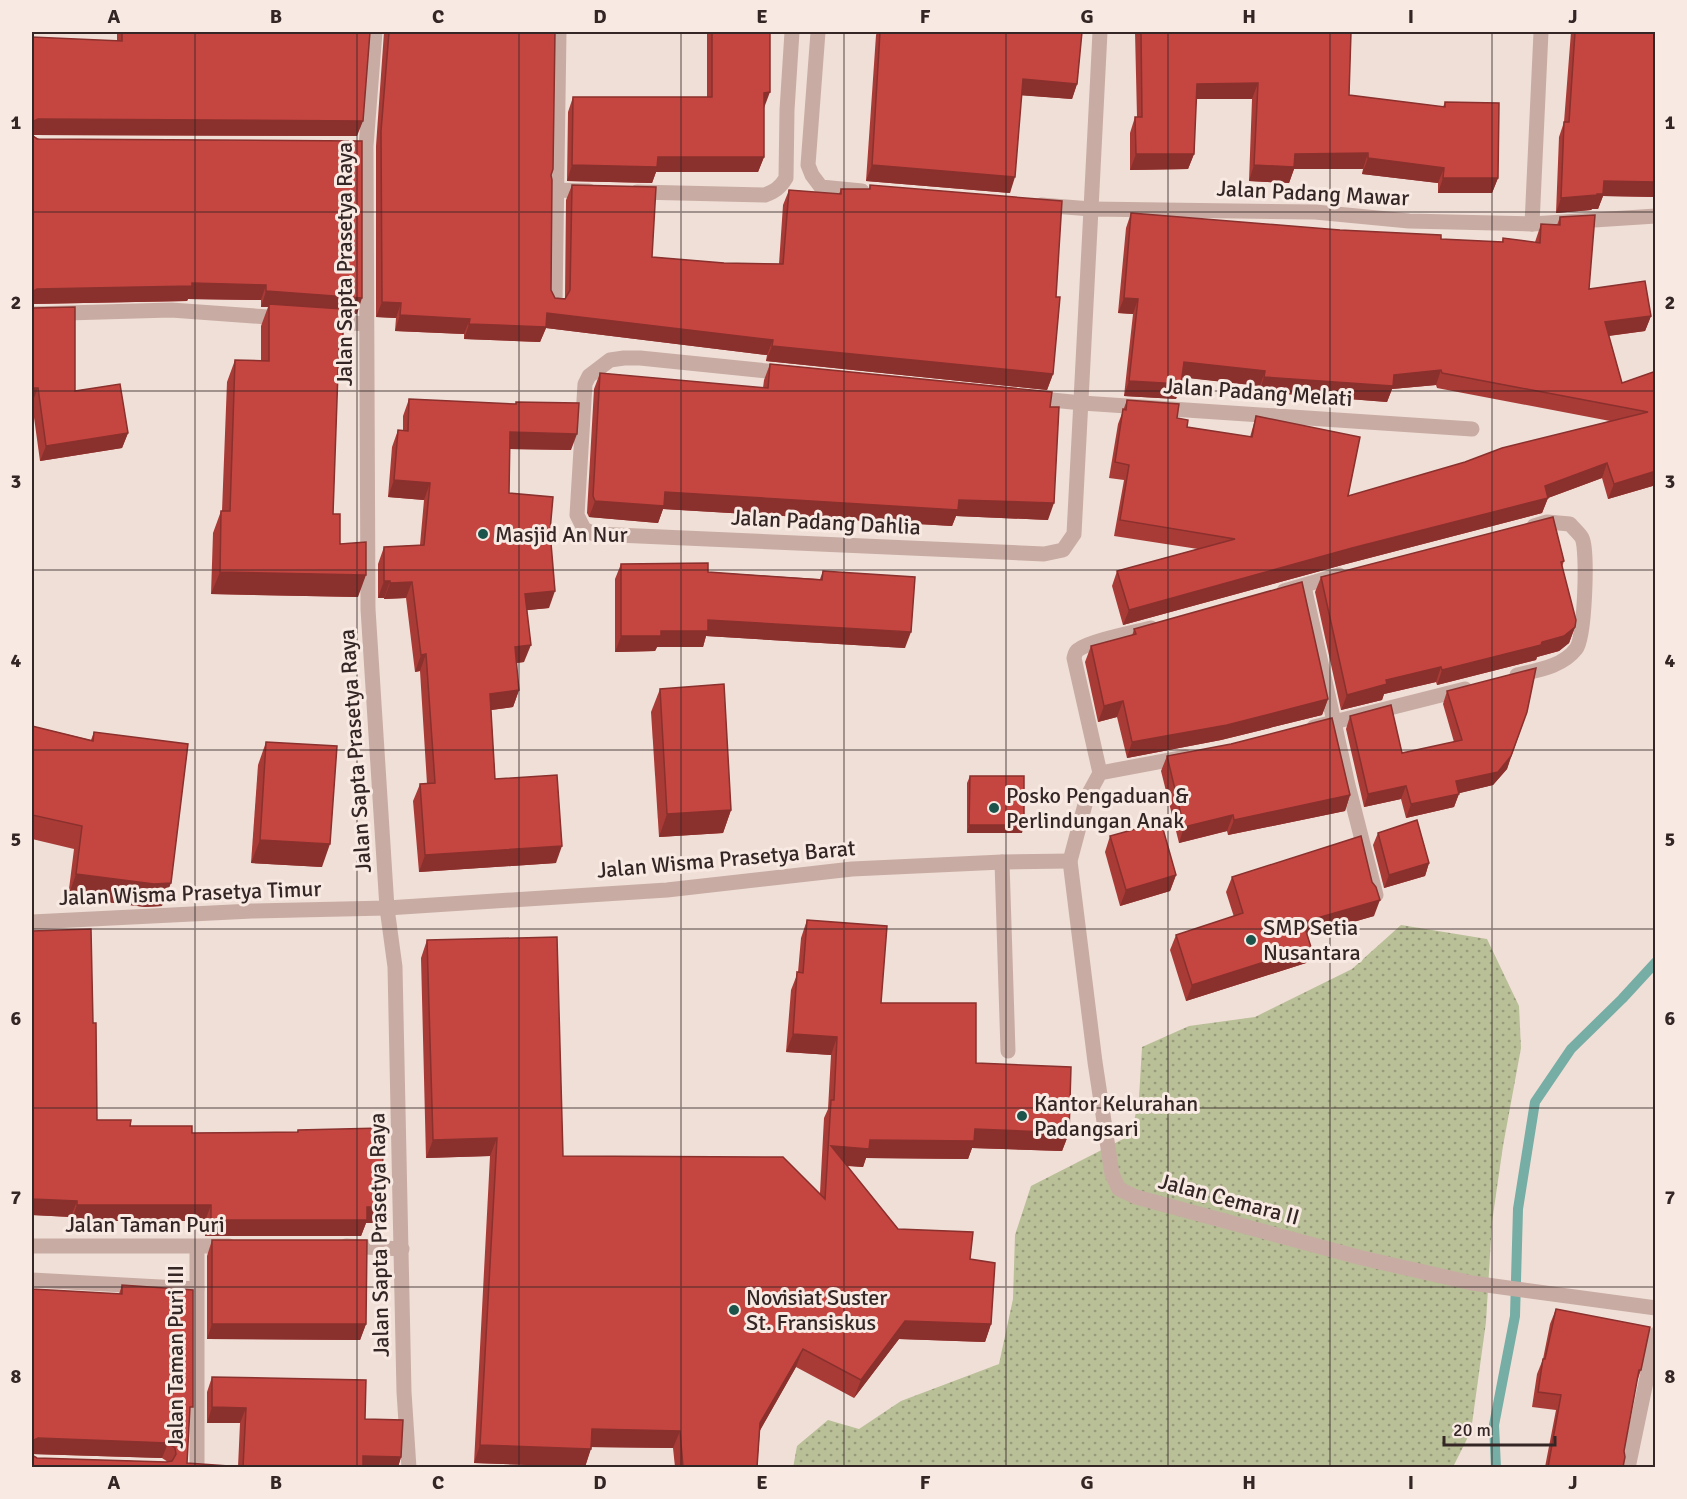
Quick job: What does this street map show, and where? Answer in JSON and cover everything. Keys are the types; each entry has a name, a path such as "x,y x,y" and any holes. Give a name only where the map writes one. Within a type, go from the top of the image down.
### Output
{"street":[{"name":"Jalan Sapta Prasetya Raya","path":"375,32 360,146 366,324 368,609 387,908 395,967 404,1392 409,1467"},
{"path":"555,305 559,32"},
{"path":"625,192 765,195 777,191 786,178 792,32"},
{"path":"818,32 808,165 821,187 878,192"},
{"path":"1082,403 1100,32"},
{"path":"1532,224 1541,32"},
{"path":"555,190 602,191"},
{"name":"Jalan Padang Mawar","path":"1020,204 1091,209 1315,212 1409,221 1532,224 1656,216"},
{"path":"32,314 171,310 366,324"},
{"name":"Jalan Padang Dahlia","path":"808,375 624,358 610,360 589,375 585,384 577,515 584,529 594,534 1044,555 1063,550 1074,534 1082,403"},
{"name":"Jalan Padang Melati","path":"1022,397 1472,429"},
{"path":"1502,679 1557,665 1578,648 1583,625 1582,538 1570,524 1547,522 1514,531"},
{"path":"1270,595 1349,573"},
{"path":"1304,586 1348,785 1376,895"},
{"path":"1070,861 1087,796 1100,773 1074,658 1075,654 1078,650 1100,642 1168,623"},
{"path":"1302,730 1480,685"},
{"path":"1100,773 1201,754"},
{"name":"Jalan Wisma Prasetya Barat","path":"387,908 667,890 852,869 1070,861"},
{"name":"Jalan Cemara II","path":"1070,861 1095,1062 1112,1174 1119,1189 1136,1197 1210,1218 1472,1283 1656,1308"},
{"path":"1002,862 1008,1051"},
{"name":"Jalan Wisma Prasetya Timur","path":"32,922 252,911 387,908"},
{"name":"Jalan Taman Puri","path":"32,1246 245,1246"},
{"name":"Jalan Taman Puri III","path":"197,1246 197,1467"},
{"path":"328,1246 402,1249"},
{"path":"32,1280 197,1289"},
{"path":"1628,1467 1656,1334"}],"green space":[{"path":"1401,925 1487,939 1519,1006 1521,1048 1492,1222 1486,1322 1471,1431 1453,1467 793,1468 797,1446 828,1420 859,1429 901,1401 999,1364 1013,1299 1015,1235 1031,1186 1131,1135 1139,1098 1142,1047 1189,1026 1255,1017 1352,969"}],"building":[{"path":"122,32 370,32 363,121 38,119 32,122 32,37 122,41"},
{"path":"389,32 555,32 551,290 555,298 565,299 570,290 572,185 656,187 652,257 724,263 783,264 789,190 841,194 841,189 870,189 870,185 1062,201 1056,297 1060,297 1053,374 772,346 773,340 547,313 546,327 469,324 470,319 400,315 401,303 382,302 381,131"},
{"path":"712,32 770,32 770,92 764,93 764,157 658,157 657,167 572,165 573,97 712,97"},
{"path":"880,32 1082,32 1077,84 1023,79 1015,177 872,165"},
{"path":"1141,32 1351,32 1349,95 1445,107 1445,102 1499,103 1498,178 1443,178 1444,168 1368,158 1368,153 1295,154 1294,167 1254,165 1258,83 1197,84 1194,154 1136,154 1135,117 1142,117"},
{"path":"1575,32 1656,32 1656,182 1604,181 1603,194 1561,198 1564,122 1569,122"},
{"path":"32,135 37,139 362,141 362,298 266,291 266,285 192,283 192,286 37,289 32,292"},
{"path":"1131,213 1340,230 1441,235 1441,239 1503,242 1503,238 1540,243 1541,224 1560,225 1560,217 1595,215 1589,289 1645,281 1651,316 1605,322 1622,383 1656,371 1656,471 1614,484 1607,463 1545,486 1548,498 1352,548 1129,610 1117,571 1235,539 1120,520 1129,465 1115,462 1123,409 1126,410 1127,400 1179,404 1177,418 1188,420 1187,427 1252,437 1256,416 1360,437 1348,496 1465,462 1502,448 1648,412 1442,373 1441,370 1394,375 1393,386 1264,377 1265,371 1184,362 1181,384 1129,381 1138,299 1124,298"},
{"path":"269,304 343,309 343,343 339,343 333,514 340,514 340,544 366,542 366,575 220,572 221,511 230,511 235,360 269,361"},
{"path":"32,306 33,308 75,307 75,391 120,384 128,433 46,446 38,388 32,388"},
{"path":"770,364 1052,392 1050,407 1059,407 1054,503 959,500 958,510 665,492 664,506 595,501 593,496 600,373 768,388"},
{"path":"409,399 516,404 516,402 579,403 577,434 510,432 509,493 553,497 550,531 555,591 525,594 531,645 515,647 519,690 490,694 495,779 557,775 562,846 425,855 420,784 435,783 426,654 421,655 412,582 384,581 384,547 424,545 430,483 394,480 398,430 408,431"},
{"path":"1553,517 1564,561 1561,562 1576,620 1575,627 1564,636 1542,642 1541,645 1442,670 1441,667 1386,680 1387,684 1347,695 1321,577"},
{"path":"708,563 708,572 822,580 823,571 915,577 911,632 708,620 708,631 661,631 661,636 621,636 621,564"},
{"path":"1302,582 1328,699 1227,725 1132,742 1123,701 1104,706 1091,646 1136,634 1134,629"},
{"path":"1536,668 1527,712 1511,756 1498,772 1456,781 1459,794 1411,804 1406,786 1368,794 1350,716 1391,705 1402,753 1462,740 1447,691"},
{"path":"724,684 731,810 667,814 660,689"},
{"path":"1332,718 1350,795 1234,820 1233,815 1184,827 1167,756 1231,744"},
{"path":"32,726 93,741 94,732 188,744 171,883 154,884 76,874 82,826 32,815"},
{"path":"266,742 337,746 330,844 260,840"},
{"name":"Posko Pengaduan & Perlindungan Anak","path":"970,776 1024,776 1024,825 969,825"},
{"path":"1417,820 1429,863 1389,875 1378,833"},
{"path":"1161,822 1176,875 1126,890 1110,836"},
{"path":"1361,836 1372,882 1380,900 1303,922 1311,947 1192,985 1176,935 1243,913 1232,877"},
{"path":"807,920 887,926 881,1003 976,1003 976,1063 1071,1067 1069,1133 975,1129 974,1141 870,1140 869,1149 831,1146 898,1229 973,1232 970,1259 995,1263 991,1324 905,1321 861,1380 803,1349 760,1423 757,1467 683,1467 680,1431 592,1429 591,1449 480,1445 497,1138 433,1140 427,940 557,937 563,1156 783,1157 825,1199 837,1037 793,1034 797,972 803,973"},
{"path":"91,929 93,1023 96,1023 97,1120 131,1120 130,1126 192,1126 192,1133 382,1128 384,1207 367,1207 367,1220 211,1220 211,1205 77,1205 77,1201 32,1199 32,931"},
{"path":"212,1240 367,1240 366,1324 212,1324"},
{"path":"122,1285 193,1290 193,1407 190,1407 187,1463 243,1467 32,1467 32,1455 37,1458 166,1462 172,1461 176,1454 175,1448 168,1443 38,1438 32,1441 32,1289 122,1294"},
{"path":"1556,1309 1650,1327 1641,1370 1639,1370 1623,1467 1548,1467 1561,1395 1538,1392 1543,1359 1545,1359"},
{"path":"212,1377 366,1380 365,1419 403,1420 401,1457 363,1456 363,1467 243,1467 246,1408 212,1407"}],"waterway":[{"path":"1496,1468 1494,1425 1515,1316 1518,1209 1535,1102 1571,1049 1656,962"}],"place":[{"name":"Masjid An Nur","path":"483,534"},
{"name":"Posko Pengaduan & Perlindungan Anak","path":"994,808"},
{"name":"SMP Setia Nusantara","path":"1251,940"},
{"name":"Kantor Kelurahan Padangsari","path":"1022,1116"},
{"name":"Novisiat Suster St. Fransiskus","path":"734,1310"}]}
